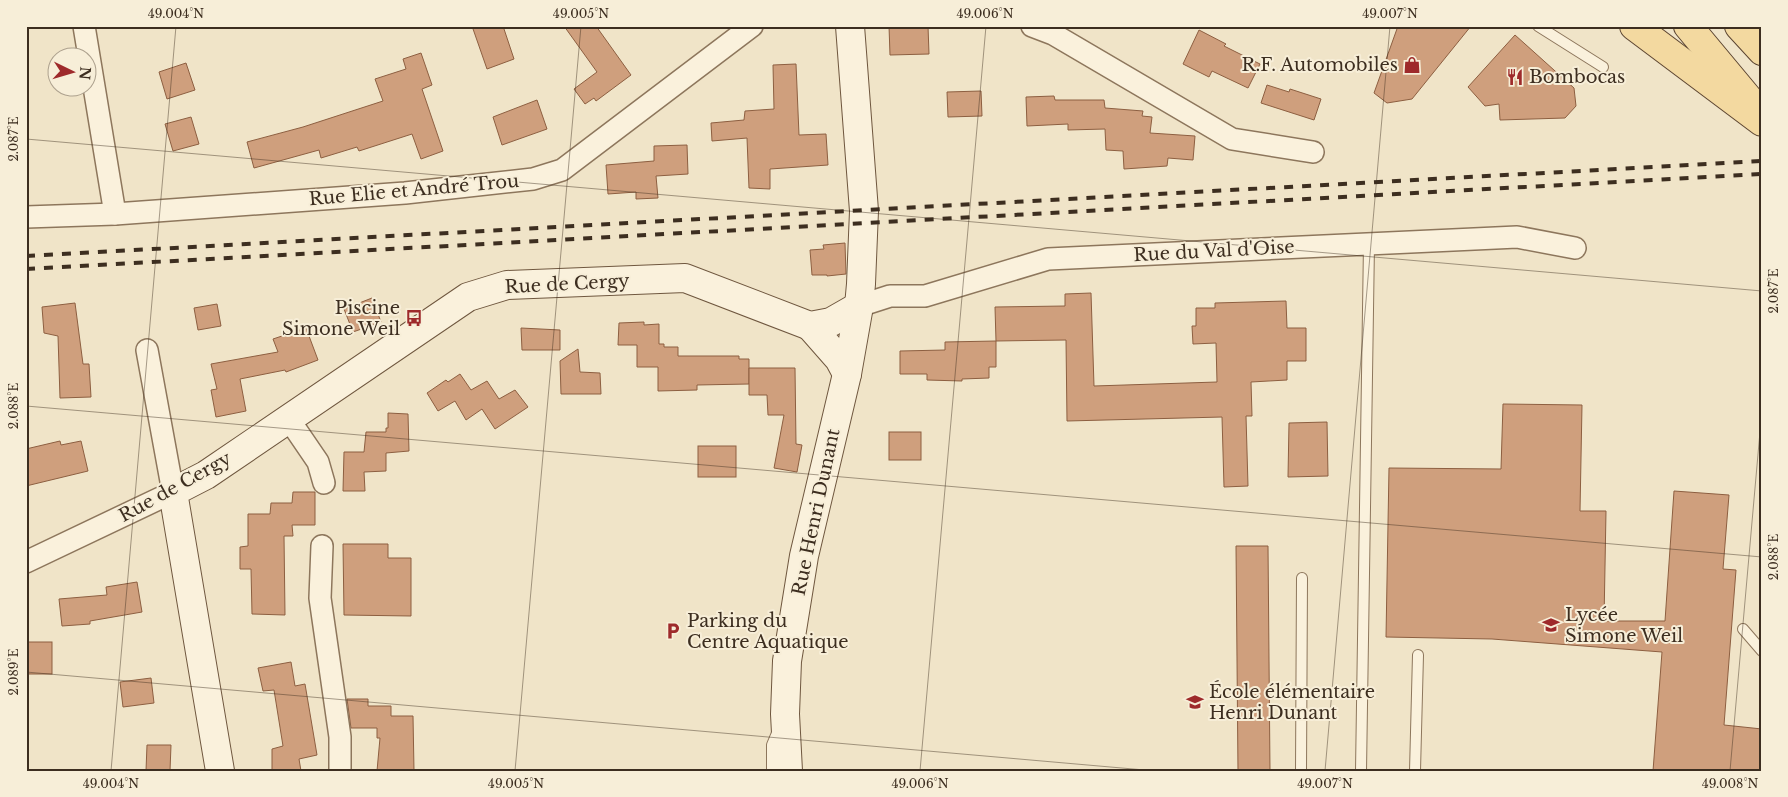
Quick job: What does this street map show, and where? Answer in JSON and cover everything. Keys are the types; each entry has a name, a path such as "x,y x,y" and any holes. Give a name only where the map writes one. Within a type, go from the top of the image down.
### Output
{"main road":[{"path":"1634,26 1762,122"},
{"path":"1688,26 1762,115"},
{"path":"1739,26 1762,52"}],"street":[{"path":"84,26 115,214"},
{"name":"Rue Elie et André Trou","path":"26,217 115,214 405,193 533,179 562,170 752,26"},
{"path":"810,326 831,322 859,306 864,212 850,26"},
{"path":"1032,26 1053,34 1232,139 1313,152"},
{"name":"Rue du Val d'Oise","path":"859,306 890,296 925,296 1048,259 1516,237 1576,248"},
{"name":"Rue de Cergy","path":"26,562 206,475 468,297 507,285 685,278 810,326"},
{"name":"Rue Henri Dunant","path":"788,771 785,714 788,661 801,572 847,374 859,306"},
{"path":"810,326 839,359 847,374"},
{"path":"147,350 220,771"},
{"path":"288,418 318,462 324,483"},
{"path":"322,546 320,598 340,737 340,771"}],"lane":[{"path":"1538,26 1603,67"},
{"path":"1361,771 1369,244"},
{"path":"1301,771 1302,578"},
{"path":"1743,629 1762,651"},
{"path":"1415,771 1418,655"},
{"path":"772,771 772,746 785,714"}],"building":[{"path":"472,26 503,26 514,59 487,69"},
{"path":"564,26 596,26 631,75 596,101 594,98 585,104 574,89 597,72"},
{"path":"889,26 928,26 929,54 890,55"},
{"name":"R.F. Automobiles","path":"1398,26 1471,26 1412,99 1387,103 1374,93"},
{"path":"1199,30 1226,44 1224,46 1260,64 1248,88 1212,71 1209,77 1183,64"},
{"name":"Bombocas","path":"1515,35 1574,88 1576,106 1565,118 1500,120 1499,104 1485,106 1468,87"},
{"path":"421,53 432,85 422,89 443,151 421,159 412,134 359,151 357,147 321,158 319,150 254,168 247,142 303,127 383,101 375,79 406,69 403,59"},
{"path":"186,63 195,90 167,99 159,72"},
{"path":"796,64 799,135 826,134 828,165 770,169 770,189 749,188 747,138 712,141 711,123 744,120 745,111 774,109 773,65"},
{"path":"1267,85 1289,92 1290,89 1321,99 1314,120 1261,103"},
{"path":"981,91 982,116 948,117 947,92"},
{"path":"1054,96 1055,100 1104,100 1105,108 1143,111 1142,116 1152,117 1150,133 1195,136 1193,160 1168,158 1167,166 1124,169 1123,151 1106,150 1105,129 1068,130 1068,124 1027,126 1026,97"},
{"path":"537,100 547,129 502,145 493,117"},
{"path":"191,117 199,144 173,151 165,124"},
{"path":"687,145 688,174 656,176 658,198 636,199 636,192 608,194 606,165 654,161 654,146"},
{"path":"845,243 846,274 812,275 810,250 824,249 823,245"},
{"path":"1091,293 1094,386 1217,382 1216,343 1193,344 1192,326 1196,326 1196,308 1215,308 1215,303 1286,301 1287,328 1306,328 1306,361 1287,361 1287,380 1251,382 1252,416 1246,416 1248,486 1224,487 1222,417 1067,421 1066,340 996,341 995,307 1065,306 1065,294"},
{"path":"372,298 381,322 353,332 344,309"},
{"path":"75,303 83,364 89,364 91,397 60,398 58,336 44,333 42,307"},
{"path":"217,304 221,326 198,330 194,308"},
{"path":"644,322 644,325 659,324 659,344 664,344 664,347 678,347 678,356 739,356 739,359 749,359 749,384 697,385 697,390 658,391 658,367 637,367 637,345 618,345 619,323"},
{"path":"306,328 318,360 286,372 285,370 240,379 246,411 216,417 211,390 217,389 211,364 278,352 273,339"},
{"path":"521,328 560,330 560,350 522,350"},
{"path":"996,341 996,367 989,367 989,378 962,379 962,381 927,380 927,374 900,374 900,351 945,350 945,342"},
{"path":"578,349 580,372 600,373 601,394 561,394 560,361"},
{"path":"749,368 795,368 796,444 802,445 797,472 774,468 784,415 768,415 767,395 749,395"},
{"path":"460,374 471,390 487,381 499,399 515,390 528,407 495,429 482,409 466,420 455,401 438,411 427,393 446,380 448,382"},
{"path":"1503,404 1582,405 1580,511 1606,511 1604,621 1665,621 1674,491 1729,495 1723,569 1736,570 1724,725 1762,729 1762,771 1653,771 1662,652 1492,639 1386,637 1389,468 1501,469"},
{"path":"388,413 408,414 409,451 386,453 386,471 364,472 365,491 343,491 344,452 364,452 366,432 386,432 386,428 388,428"},
{"path":"1327,422 1328,476 1288,477 1289,423"},
{"path":"889,432 921,432 921,460 889,460"},
{"path":"60,441 61,445 81,441 88,471 26,486 26,449"},
{"path":"698,446 736,446 736,477 698,477"},
{"path":"293,492 315,492 315,525 292,525 293,536 284,536 285,615 252,614 251,569 240,569 240,547 248,546 248,514 270,514 271,503 292,503"},
{"path":"343,544 388,544 388,558 411,558 411,616 344,615"},
{"path":"1236,546 1268,546 1270,771 1238,771"},
{"path":"137,582 142,612 90,621 90,624 62,626 59,599 107,595 106,587"},
{"path":"26,642 52,642 52,674 26,674"},
{"path":"291,662 295,686 305,684 317,755 299,759 301,771 272,771 272,749 283,746 274,690 263,691 258,668"},
{"path":"151,678 154,703 123,707 120,682"},
{"path":"347,699 368,699 368,706 391,706 391,716 413,716 414,771 377,771 380,738 377,738 377,728 351,728"},
{"path":"147,745 171,745 170,771 146,771"}],"railway":[{"path":"26,256 1762,161"},
{"path":"26,269 1762,174"}],"place":[{"name":"R.F. Automobiles","path":"1412,65"},
{"name":"Bombocas","path":"1515,77"},
{"name":"Piscine Simone Weil","path":"414,318"},
{"name":"Lycée Simone Weil","path":"1551,625"},
{"name":"Parking du Centre Aquatique","path":"673,631"},
{"name":"École élémentaire Henri Dunant","path":"1195,702"}]}
